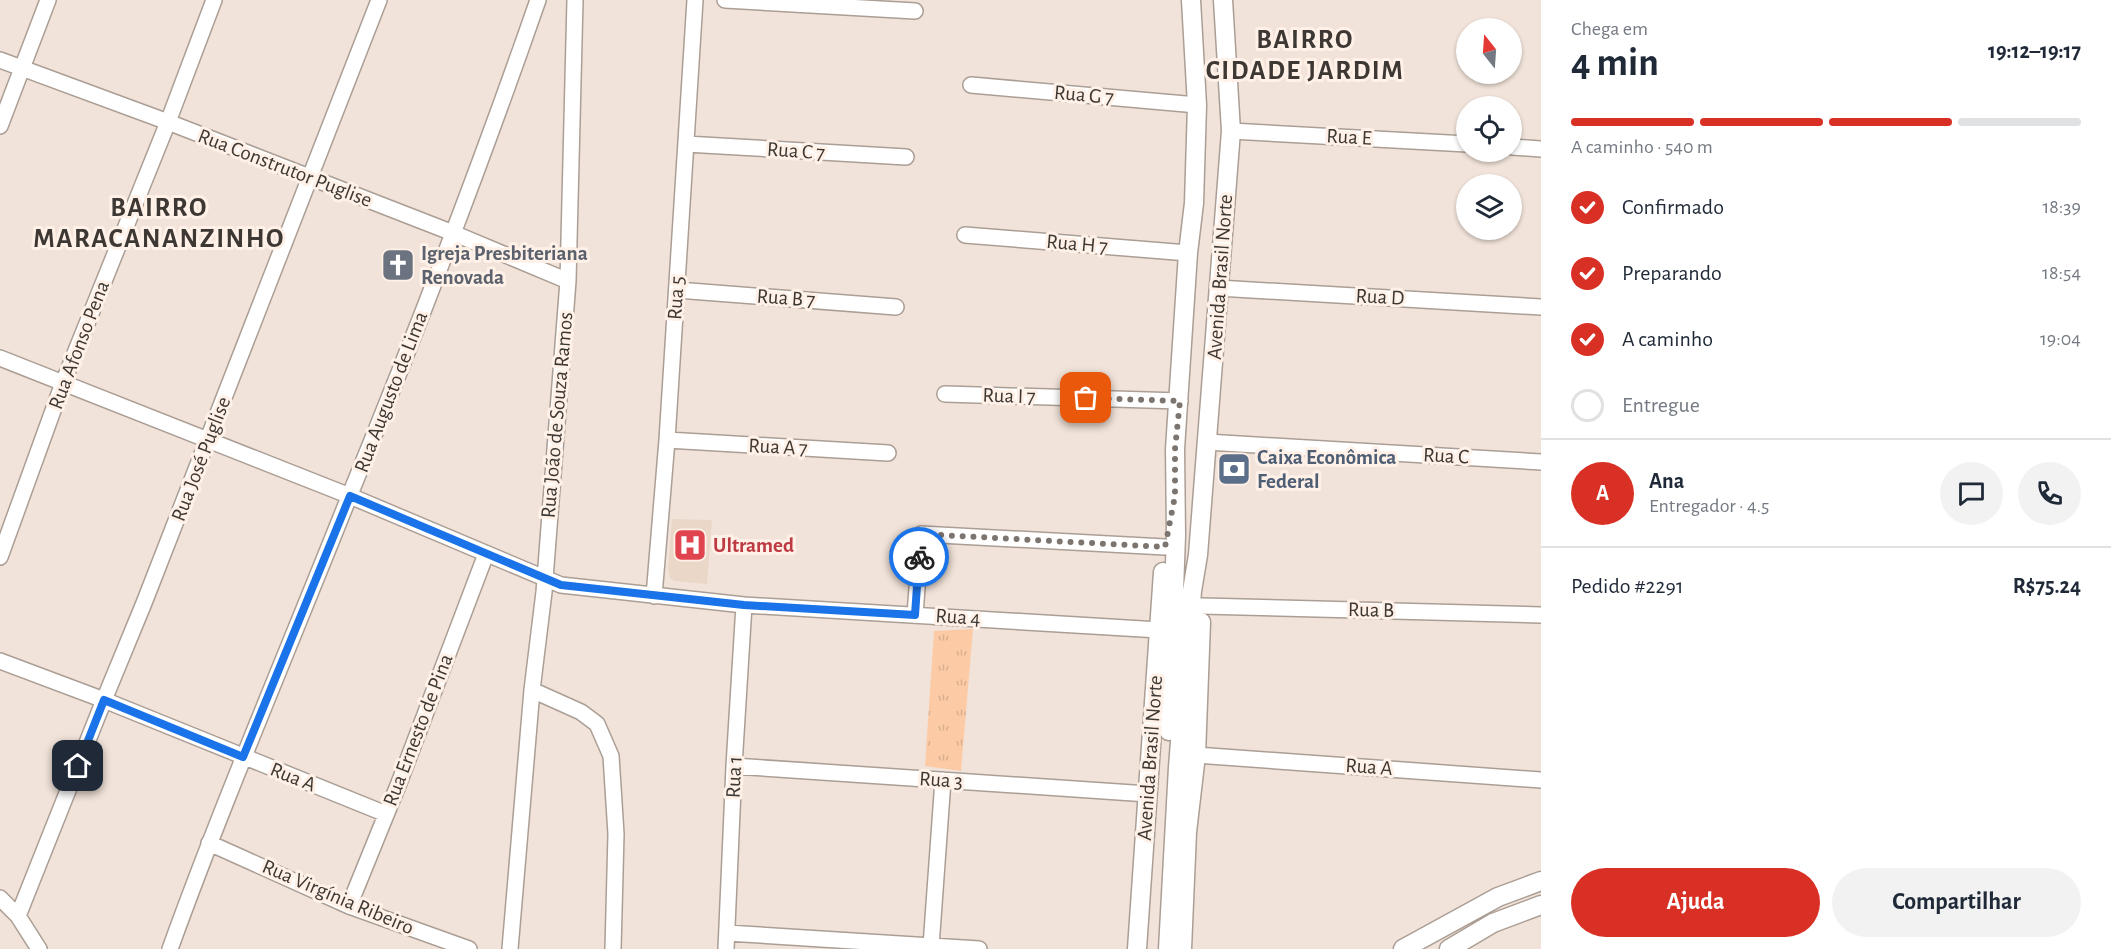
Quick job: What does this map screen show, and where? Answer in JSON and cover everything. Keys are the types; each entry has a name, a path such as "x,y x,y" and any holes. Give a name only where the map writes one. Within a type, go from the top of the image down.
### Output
{"main road":[{"name":"Avenida Brasil Norte","path":"1158,949 1168,774 1176,535 1175,449 1180,401 1188,253 1194,203 1197,105 1191,0"},
{"name":"Avenida Brasil Norte","path":"1168,949 1178,767 1192,591 1198,555 1231,130 1222,0"},
{"name":"Avenida Brasil Norte","path":"1137,949 1165,547 1175,496"},
{"name":"Avenida Brasil Norte","path":"1182,949 1187,832 1196,755 1202,606 1198,555"},
{"path":"1403,949 1498,897 1541,881"},
{"path":"1449,949 1493,923 1541,905"}],"street":[{"path":"0,126 48,0"},
{"name":"Rua Afonso Pena","path":"0,557 63,383 168,122 214,0"},
{"name":"Rua José Puglise","path":"18,916 144,603 379,0"},
{"name":"Rua Augusto de Lima","path":"170,949 208,843 350,496 453,233 538,0"},
{"name":"Rua João de Souza Ramos","path":"544,578 568,281 575,0"},
{"name":"Rua 5","path":"654,596 667,440 695,0"},
{"path":"725,0 915,10"},
{"name":"Rua Construtor Puglise","path":"0,60 168,122 453,233 568,281"},
{"name":"Rua G 7","path":"971,85 1197,105"},
{"name":"Rua E","path":"1231,130 1456,143"},
{"name":"Rua C 7","path":"686,144 906,157"},
{"path":"1522,147 1541,148"},
{"name":"Rua H 7","path":"965,234 1188,253"},
{"name":"Rua D","path":"1218,288 1541,307"},
{"name":"Rua B 7","path":"677,290 896,306"},
{"name":"Rua 4","path":"0,358 350,496 561,585 744,605 1159,630"},
{"name":"Rua I 7","path":"945,394 1180,401"},
{"name":"Rua A 7","path":"667,440 888,453"},
{"name":"Rua C","path":"1207,442 1541,462"},
{"path":"915,615 921,534 1165,547"},
{"name":"Rua Ernesto de Pina","path":"349,906 486,555"},
{"path":"510,949 544,578"},
{"name":"Rua 1","path":"726,949 744,605"},
{"name":"Rua B","path":"1202,606 1541,615"},
{"name":"Rua A","path":"0,661 104,700 386,814"},
{"path":"532,690 581,712 597,724 611,756 616,834 613,949"},
{"name":"Rua A","path":"1196,755 1541,780"},
{"name":"Rua 3","path":"734,766 1148,794"},
{"path":"931,945 943,780"},
{"name":"Rua Virgínia Ribeiro","path":"208,843 349,906 469,949"},
{"path":"0,898 18,916 39,949"},
{"path":"727,933 979,949"}],"shaded area":[{"name":"Ultramed","path":"672,519 712,520 707,584 675,581 670,578 668,569"}],"green space":[{"path":"973,629 961,771 925,766 934,631"}],"way so far":[{"path":"919,557 921,534 1165,547 1175,496 1175,449 1180,401 1086,398"}],"place":[{"name":"Igreja Presbiteriana Renovada","path":"398,265"},
{"name":"Caixa Econômica Federal","path":"1234,469"},
{"name":"Ultramed","path":"690,545"}],"district":[{"name":"BAIRRO CIDADE JARDIM","path":"1305,54"},
{"name":"BAIRRO MARACANANZINHO","path":"159,222"}],"route":[{"path":"78,766 104,700 243,757 350,496 561,585 654,596 744,605 915,615 919,557"}]}
